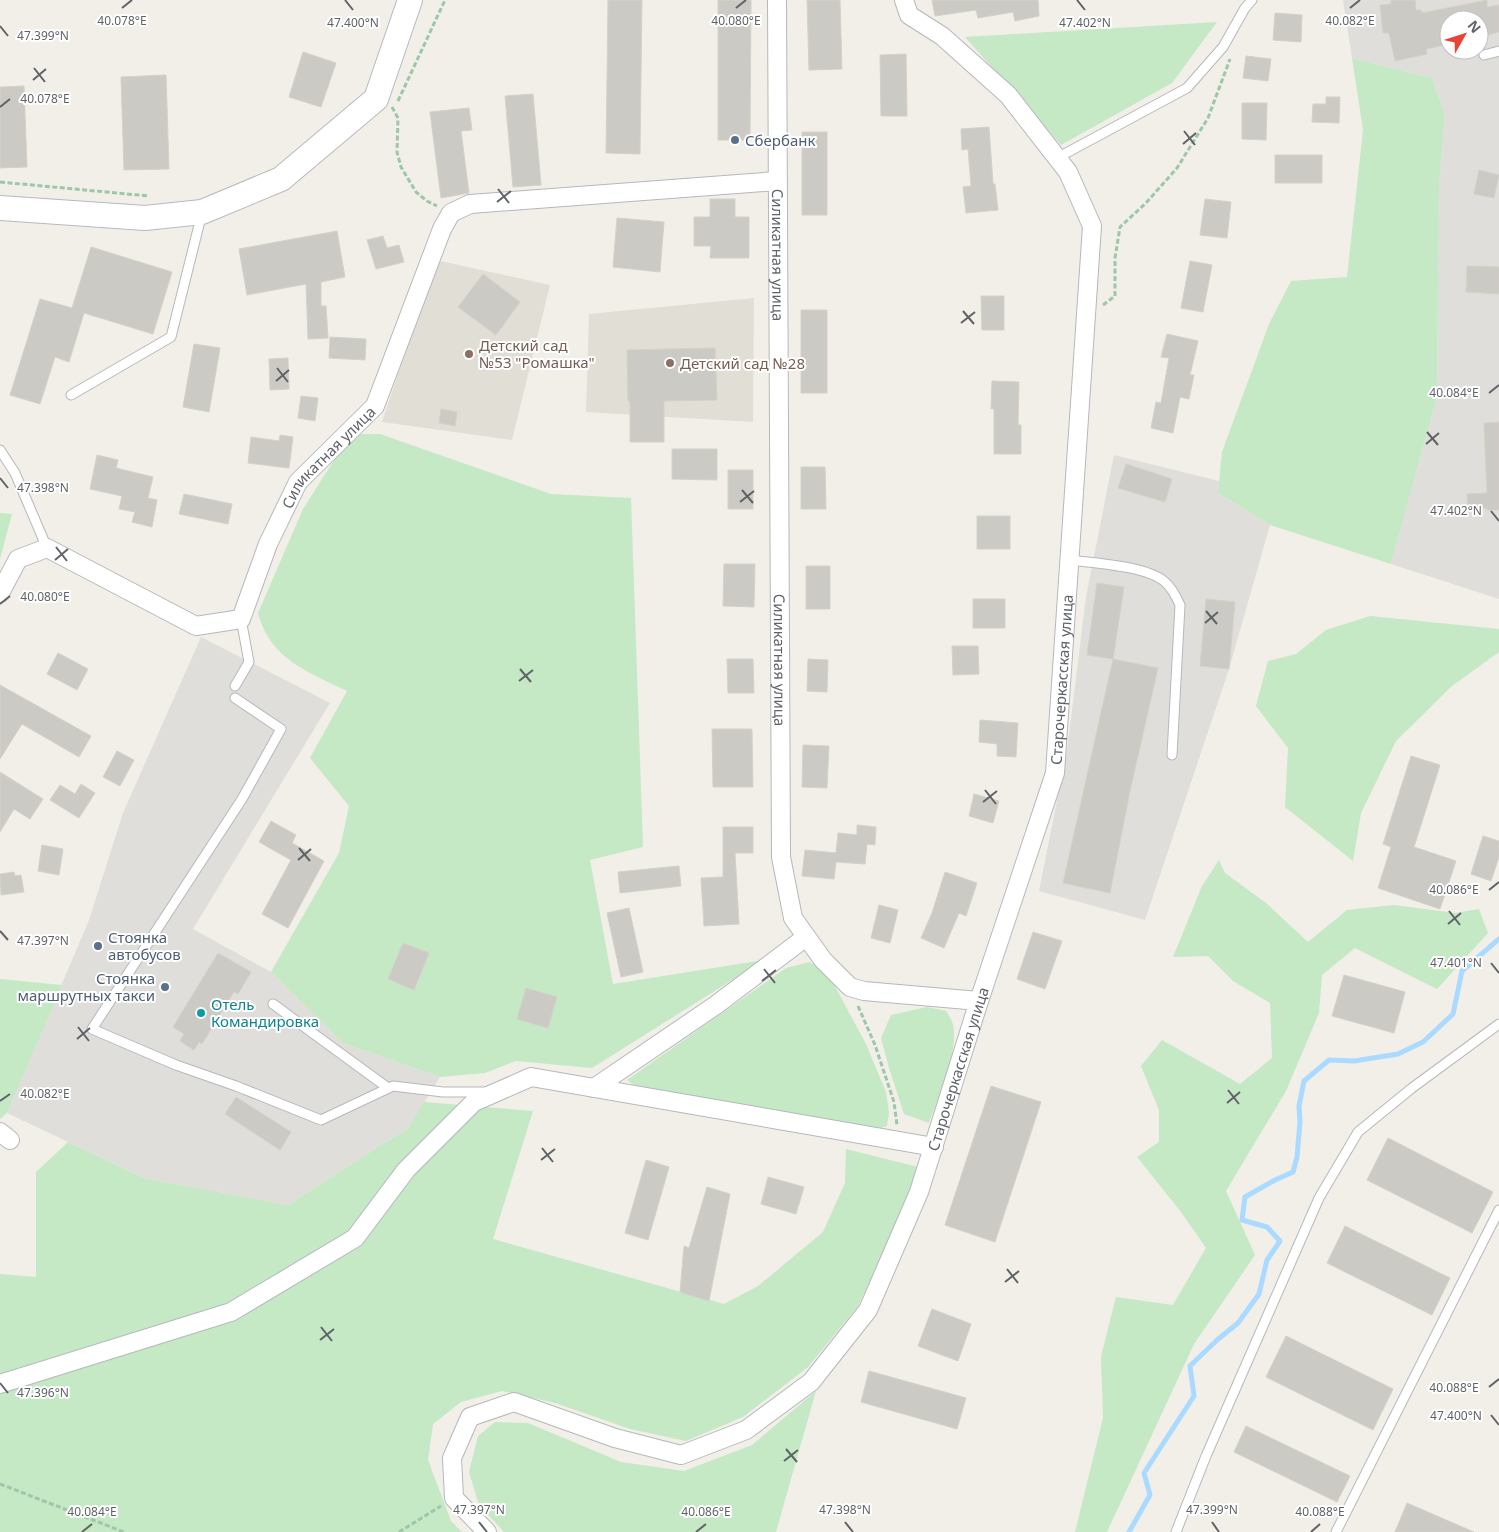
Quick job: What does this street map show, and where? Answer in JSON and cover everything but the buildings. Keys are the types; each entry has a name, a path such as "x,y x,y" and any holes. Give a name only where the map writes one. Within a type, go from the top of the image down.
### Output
{"street":[{"path":"0,208 145,218 202,212 281,179 376,99 410,0"},
{"name":"Силикатная улица","path":"777,0 781,857 793,918 823,960 850,987"},
{"name":"Старочеркасская улица","path":"454,1498 452,1458 470,1417 514,1402 615,1438 681,1454 746,1430 810,1382 868,1310 919,1192 979,1001 1055,773 1092,226 1068,172 1008,94 942,36 910,15 904,0"},
{"name":"Силикатная улица","path":"241,619 268,544 298,482 375,406 442,229 451,213 470,204 777,181"},
{"path":"0,593 18,559 47,548 196,626 241,619"},
{"path":"594,1088 716,1005 806,937"},
{"path":"850,987 864,992 979,1001"},
{"path":"0,1384 231,1312 266,1292 355,1238 406,1170 474,1102 531,1077 934,1147"},
{"path":"454,1498 487,1532"}],"lane":[{"path":"1057,158 1187,88 1223,48 1245,8 1252,0"},
{"path":"71,395 171,337 202,212"},
{"path":"0,450 15,473 47,548"},
{"path":"1070,560 1143,571 1164,580 1174,592 1180,605 1172,755"},
{"path":"235,686 249,662 241,619"},
{"path":"235,698 281,729 242,799 92,1028 176,1065 322,1120 393,1086 443,1092 496,1092"},
{"path":"272,1004 388,1088"},
{"path":"1176,1532 1206,1456 1319,1198 1358,1132 1412,1088 1499,1024"},
{"path":"1336,1532 1499,1210"}],"path":[{"path":"1086,317 1115,296 1115,258 1120,227 1146,203 1176,168 1208,118 1232,54"},
{"path":"376,99 392,106 398,118 397,152 401,167 416,192 427,201 451,213"},
{"path":"0,182 157,197"},
{"path":"850,987 875,1045 894,1102 899,1141"},
{"path":"0,1484 124,1532"},
{"path":"399,1532 454,1498"}],"shaded area":[{"path":"1343,0 1499,0 1499,599 1391,564 1437,397 1439,185 1445,115 1432,78 1352,58"},
{"name":"Детский сад №53 \"Ромашка\"","path":"436,260 550,285 512,440 382,422"},
{"name":"Детский сад №28","path":"754,298 753,422 586,412 589,314"},
{"path":"1114,455 1219,481 1218,493 1270,525 1229,669 1145,920 1039,891 1067,751 1086,597"},
{"path":"201,637 330,703 193,929 271,972 343,1043 440,1077 408,1128 288,1205 144,1178 7,1113 89,920 123,813"}],"green space":[{"path":"1217,22 1172,83 1061,145 965,37"},
{"path":"1352,58 1432,78 1445,115 1439,185 1437,397 1391,564 1270,525 1218,493 1222,452 1269,324 1291,281 1347,277 1363,130"},
{"path":"361,434 380,434 551,494 631,498 643,847 590,860 613,984 764,960 592,1068 516,1061 485,1073 440,1077 343,1043 271,972 339,853 349,806 310,758 347,691 305,670 281,653 271,642 258,613 303,509 338,454"},
{"path":"0,513 12,514 0,559"},
{"path":"1370,616 1499,629 1499,652 1452,686 1396,741 1361,813 1353,861 1285,807 1288,748 1256,706 1268,661 1296,654 1326,630"},
{"path":"1219,860 1225,873 1266,903 1308,942 1347,910 1394,905 1455,913 1479,909 1488,933 1437,989 1355,948 1322,975 1319,1013 1286,1091 1226,1191 1255,1255 1194,1344 1107,1532 1075,1532 1103,1418 1101,1357 1116,1297 1173,1305 1206,1248 1181,1212 1137,1157 1159,1142 1159,1110 1141,1066 1162,1040 1240,1084 1272,1058 1270,1003 1233,981 1208,956 1173,957 1202,886"},
{"path":"809,962 819,967 830,977 866,1044 886,1092 889,1113 887,1126 875,1130 657,1091 635,1086 627,1080 786,968"},
{"path":"0,979 62,985 7,1113 0,1119"},
{"path":"927,1007 946,1011 953,1023 954,1036 947,1074 929,1123 904,1114 881,1038 891,1015"},
{"path":"424,1102 533,1111 493,1239 724,1304 758,1286 823,1232 845,1183 846,1149 918,1167 892,1234 858,1306 808,1367 743,1417 686,1441 630,1429 555,1403 502,1391 461,1402 433,1424 428,1460 451,1521 462,1532 0,1532 0,1274 36,1277 36,1172 68,1142 144,1178 288,1205 408,1128"},
{"path":"816,1391 776,1532 504,1532 479,1505 469,1472 478,1436 495,1422 528,1423 621,1462 684,1471 752,1445"}],"waterway":[{"path":"1129,1532 1150,1495 1144,1473 1194,1396 1190,1366 1238,1323 1259,1294 1267,1260 1280,1241 1267,1227 1242,1220 1245,1197 1293,1172 1297,1157 1300,1122 1299,1106 1304,1081 1329,1060 1354,1061 1398,1054 1423,1042 1453,1014 1462,971 1499,939"}],"place":[{"name":"Сбербанк","path":"735,140"},
{"name":"Детский сад №53 \"Ромашка\"","path":"469,354"},
{"name":"Детский сад №28","path":"670,363"},
{"name":"Стоянка автобусов","path":"98,946"},
{"name":"Стоянка маршрутных такси","path":"165,987"},
{"name":"Отель Командировка","path":"201,1013"}]}
